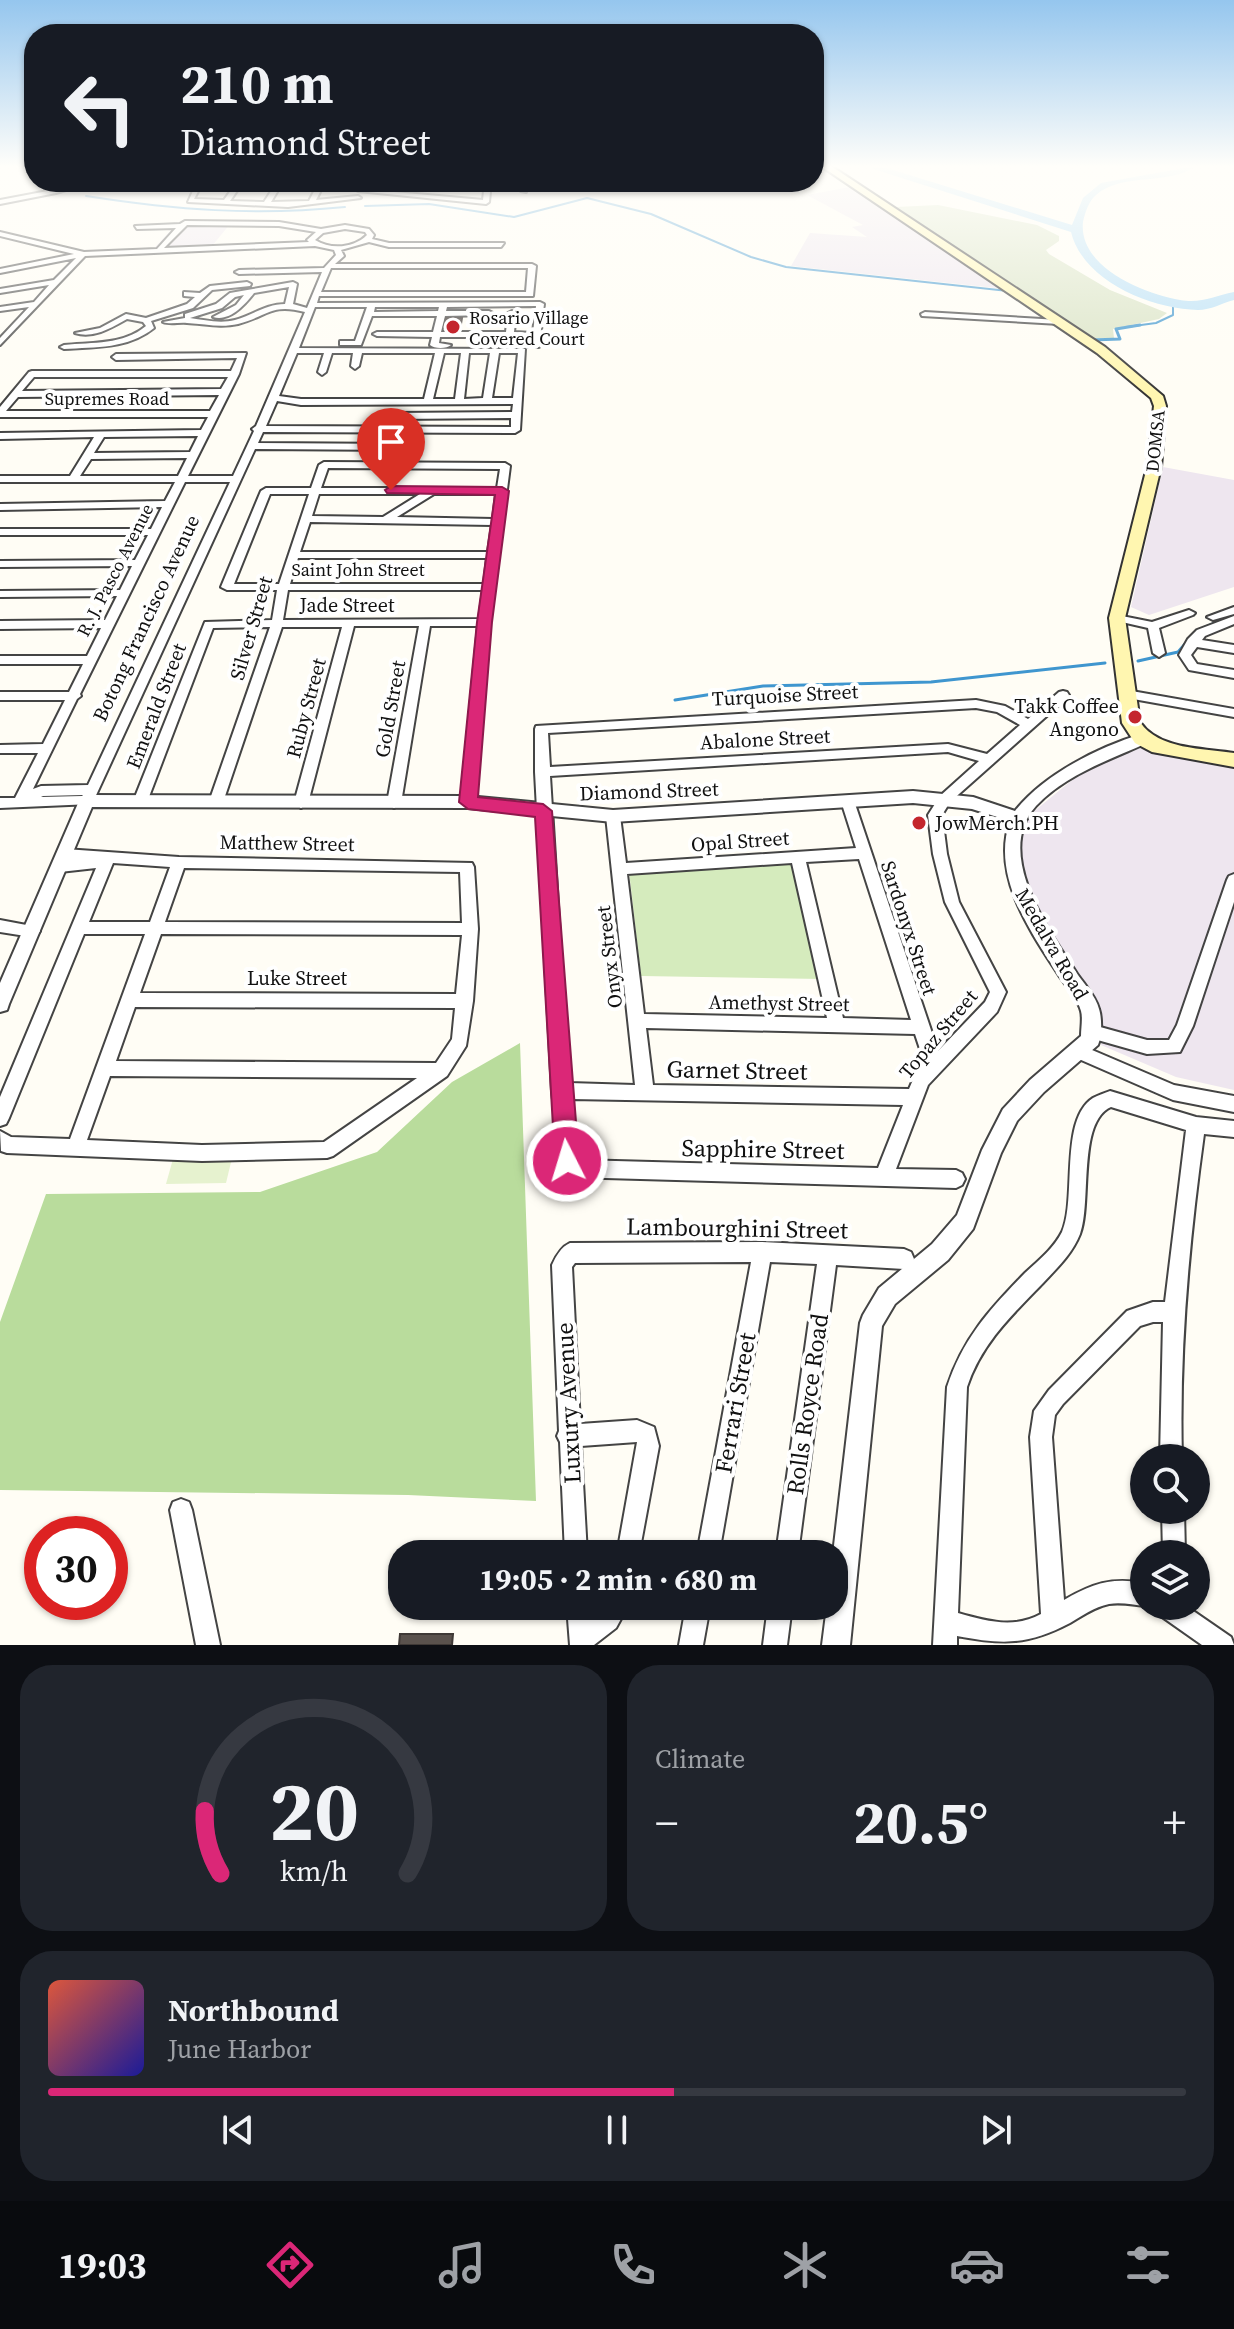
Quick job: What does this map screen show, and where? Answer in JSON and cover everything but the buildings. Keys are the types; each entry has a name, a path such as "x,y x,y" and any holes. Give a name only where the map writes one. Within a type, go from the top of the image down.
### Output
{"main road":[{"name":"DOMSA","path":"940,243 1133,372 1157,396 1160,406 1154,467 1117,618 1131,723 1142,739"},
{"path":"1142,739 1159,747 1234,760"}],"street":[{"path":"39,243 83,254"},
{"path":"160,248 165,243"},
{"path":"0,271 83,254 160,248 315,244 338,252 361,243"},
{"path":"380,243 501,245"},
{"name":"Botong Francisco Avenue","path":"0,1004 90,795 274,398 320,287 338,252"},
{"path":"0,343 83,254"},
{"path":"184,317 224,324 263,307 289,304 320,287 532,266 531,280 320,287 239,272"},
{"path":"64,347 114,343 144,334 149,323 190,306 210,288 283,278"},
{"path":"0,291 57,282"},
{"path":"79,333 102,330 126,316 149,323 184,317 210,309 233,295 293,284 289,304"},
{"path":"320,287 371,310 440,315 539,313"},
{"path":"263,307 274,288"},
{"path":"205,321 239,307 251,292"},
{"path":"187,294 202,295"},
{"path":"0,309 36,304"},
{"path":"371,310 444,304 540,304 536,345 434,345 444,304"},
{"path":"190,306 210,309"},
{"path":"295,347 358,343 371,310"},
{"path":"510,335 512,313"},
{"path":"463,334 466,314"},
{"path":"925,314 1059,322"},
{"path":"366,325 463,334 537,335"},
{"path":"0,330 13,328"},
{"path":"377,334 437,330"},
{"path":"257,429 515,430 522,351 358,351 295,347"},
{"path":"322,372 329,350"},
{"path":"355,366 358,351"},
{"path":"428,401 440,351"},
{"path":"459,401 465,351"},
{"path":"487,401 495,351"},
{"name":"R. J. Pasco Avenue","path":"20,802 75,696 121,593 243,355 116,357"},
{"path":"0,414 32,374 235,374"},
{"path":"16,394 224,392"},
{"path":"274,398 301,402 517,401"},
{"name":"Supremes Road","path":"0,414 214,414"},
{"path":"395,416 516,415"},
{"path":"292,446 300,429"},
{"path":"0,436 202,433"},
{"path":"73,480 101,434"},
{"path":"250,446 404,447"},
{"path":"88,456 191,455"},
{"name":"Silver Street","path":"216,802 277,624 283,587 324,465 505,466 502,491"},
{"path":"0,479 234,479"},
{"path":"315,490 502,491 484,622 468,802"},
{"name":"Saint John Street","path":"315,490 266,491 227,587 490,587"},
{"path":"386,520 433,490"},
{"path":"0,507 169,504"},
{"path":"4,532 29,507"},
{"path":"306,519 498,522"},
{"path":"4,532 153,532"},
{"path":"294,555 494,555"},
{"path":"0,564 137,563"},
{"path":"0,594 121,593"},
{"path":"1213,617 1234,610"},
{"path":"1117,618 1153,626 1189,613"},
{"path":"1234,620 1201,633 1185,655 1193,667 1234,674"},
{"name":"Jade Street","path":"209,624 484,622"},
{"name":"Ruby Street","path":"301,803 349,623"},
{"name":"Gold Street","path":"394,803 425,623"},
{"path":"0,625 106,624"},
{"name":"Emerald Street","path":"140,802 209,624"},
{"path":"1153,626 1159,653"},
{"path":"1192,642 1233,649"},
{"path":"0,660 91,660"},
{"path":"1126,694 1234,713"},
{"path":"945,799 1063,695"},
{"path":"0,696 75,696"},
{"name":"Turquoise Street","path":"542,772 541,729 976,704 1001,709 1028,724"},
{"path":"1018,818 1028,806 1074,771 1142,739"},
{"path":"0,749 47,748"},
{"name":"Abalone Street","path":"542,772 948,748 988,759"},
{"path":"542,772 561,1091"},
{"path":"0,803 90,795"},
{"name":"Diamond Street","path":"90,795 140,802 468,802 613,816 848,801 945,799 973,803 1018,818"},
{"name":"Topaz Street","path":"884,1175 912,1097 934,1066 991,1007 998,992 952,902 935,815 945,799"},
{"name":"Sardonyx Street","path":"848,801 934,1066"},
{"name":"Onyx Street","path":"613,816 645,1093"},
{"name":"Medalva Road","path":"1018,818 1012,838 1012,869 1021,892 1090,1009 1093,1032"},
{"name":"Opal Street","path":"619,869 863,853"},
{"path":"798,857 837,1026"},
{"path":"0,1118 107,859"},
{"name":"Matthew Street","path":"62,860 467,867 470,929"},
{"path":"76,1147 179,862"},
{"path":"836,1645 871,1323 887,1296 940,1252 965,1222 992,1150 1010,1115 1037,1086 1078,1051 1093,1032 1147,1047 1174,1047 1185,1026 1234,880"},
{"path":"0,926 32,931"},
{"path":"0,1139 7,1145 202,1153 327,1150 441,1071 460,1041 470,929 78,928"},
{"name":"Luke Street","path":"129,1000 465,1001"},
{"name":"Amethyst Street","path":"637,1021 920,1027"},
{"path":"1078,1051 1173,1092 1234,1104"},
{"path":"105,1068 441,1071"},
{"name":"Garnet Street","path":"561,1091 912,1097"},
{"name":"Sapphire Street","path":"561,1091 570,1168 956,1179"},
{"path":"1130,1592 1118,1590 1093,1596 1012,1636 947,1633 957,1387 962,1368 979,1337 1059,1252 1071,1233 1078,1203 1083,1131 1089,1110 1100,1100 1110,1099 1196,1125 1234,1129"},
{"path":"1171,1444 1168,1370 1171,1312 1196,1125"},
{"name":"Lambourghini Street","path":"570,1253 762,1252 904,1259"},
{"name":"Ferrari Street","path":"711,1540 762,1252"},
{"name":"Luxury Avenue","path":"570,1253 562,1265 575,1540"},
{"name":"Rolls Royce Road","path":"789,1540 828,1254"},
{"path":"1053,1617 1041,1437 1045,1411 1134,1318 1153,1312 1171,1312"},
{"path":"568,1436 637,1431 646,1435 648,1446 631,1540"},
{"path":"181,1510 208,1645"},
{"path":"580,1620 582,1642"},
{"path":"582,1642 608,1620"},
{"path":"691,1645 695,1620"},
{"path":"775,1645 778,1620"},
{"path":"1189,1620 1223,1645"}],"shaded area":[{"path":"159,243 215,243 212,246 155,247"},
{"path":"804,243 938,243 1005,289 791,266"},
{"path":"1163,467 1234,480 1234,587 1149,615 1131,607"},
{"path":"1140,748 1234,768 1234,1090 1176,1077 1101,1045 1102,1016 1029,895 1018,868 1021,827 1027,817 1082,772"}],"green space":[{"path":"949,243 1056,243 1046,250 1049,254 1110,290 1167,313 1159,319 1113,329 1114,338 1092,339"},
{"path":"794,860 821,979 641,976 629,871"},
{"path":"520,1043 536,1501 408,1495 0,1490 0,1322 46,1194 260,1192 377,1152 452,1082"},
{"path":"232,1158 226,1183 166,1184 173,1159"}],"waterway":[{"path":"718,243 786,267 1008,291"},
{"path":"1080,243 1097,266 1116,280 1160,299 1199,306 1234,296"},
{"path":"1136,326 1156,323 1173,315 1173,302"},
{"path":"1031,308 1042,316"},
{"path":"1136,326 1140,325"},
{"path":"1091,340 1120,339 1116,329 1136,326"},
{"path":"1126,327 1136,326"},
{"path":"1201,629 1234,615"},
{"path":"1138,661 1178,652 1191,637"},
{"path":"675,700 763,686 931,682 1105,663"}],"place":[{"name":"Rosario Village Covered Court","path":"453,327"},
{"name":"Takk Coffee Angono","path":"1135,717"},
{"name":"JowMerch.PH","path":"919,823"}],"route":[{"path":"391,490 502,491 484,622 468,802 543,811 567,1161"}]}
